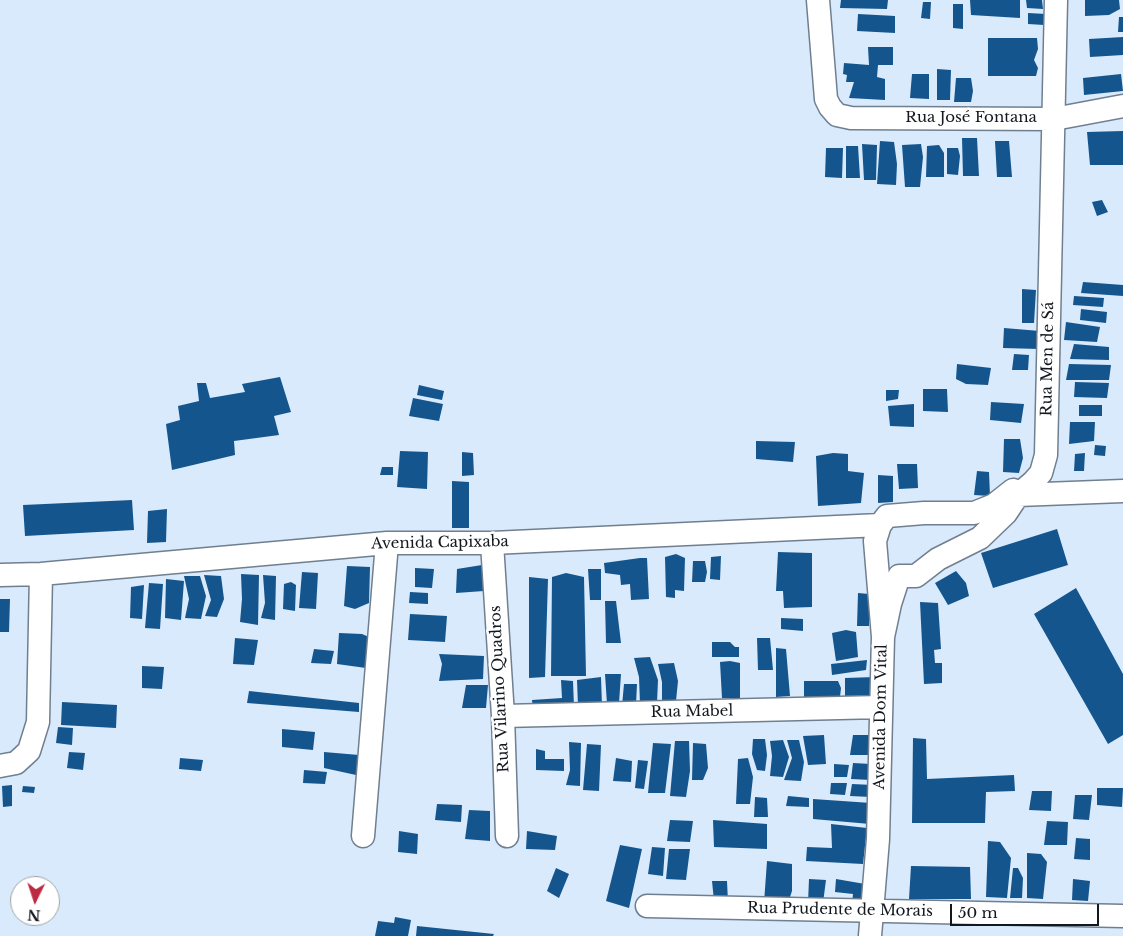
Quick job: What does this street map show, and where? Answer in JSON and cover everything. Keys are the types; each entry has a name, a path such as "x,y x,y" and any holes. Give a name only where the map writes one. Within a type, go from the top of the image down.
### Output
{"street":[{"name":"Rua José Fontana","path":"818,0 826,99 837,115 850,118 1054,119 1123,106"},
{"name":"Rua Men de Sá","path":"883,638 890,604 899,576 916,576 938,559 980,538 1006,513 1018,495 1041,473 1046,455 1056,0"},
{"path":"880,525 887,516 901,516 924,512 974,513 994,505 1029,477 1046,455"},
{"path":"1018,495 1123,491"},
{"name":"Avenida Dom Vital","path":"870,936 878,839 883,638 875,540 880,525"},
{"name":"Avenida Capixaba","path":"0,574 41,574 388,543 492,543 880,525"},
{"path":"364,836 388,543"},
{"name":"Rua Vilarino Quadros","path":"492,543 504,716 507,836"},
{"path":"0,766 16,763 29,750 38,722 41,574"},
{"name":"Rua Mabel","path":"504,716 881,707"},
{"name":"Rua Prudente de Morais","path":"647,906 1123,916"}],"building":[{"path":"841,0 888,0 887,9 840,8"},
{"path":"970,0 1020,0 1020,18 971,15"},
{"path":"1026,0 1042,0 1043,9 1027,8"},
{"path":"1085,0 1119,0 1120,9 1109,15 1085,16"},
{"path":"923,2 931,2 930,19 921,18"},
{"path":"953,4 963,4 963,29 953,28"},
{"path":"1028,13 1046,14 1044,25 1028,24"},
{"path":"858,14 895,16 895,33 857,31"},
{"path":"1119,17 1123,17 1123,32 1118,32"},
{"path":"1123,37 1123,55 1090,57 1089,39"},
{"path":"988,38 1037,38 1038,49 1034,60 1038,68 1036,76 988,76"},
{"path":"868,47 893,47 893,65 878,65 877,77 885,79 885,100 849,98 854,82 846,82 847,75 843,74 844,63 869,65"},
{"path":"937,69 951,70 950,100 937,100"},
{"path":"912,74 929,74 929,99 910,98"},
{"path":"1121,74 1123,91 1084,95 1083,78"},
{"path":"956,78 971,78 973,91 971,102 954,102"},
{"path":"1123,131 1123,165 1090,165 1087,132"},
{"path":"962,138 977,138 979,176 963,176"},
{"path":"880,141 894,142 897,164 896,185 877,184"},
{"path":"995,141 1009,141 1012,177 997,177"},
{"path":"862,144 877,145 876,180 864,180"},
{"path":"921,144 923,157 920,187 905,187 902,145"},
{"path":"939,145 944,153 944,177 926,177 927,146"},
{"path":"846,146 858,146 860,178 846,178"},
{"path":"826,148 843,148 842,178 825,177"},
{"path":"947,148 958,148 960,156 958,175 947,174"},
{"path":"1102,200 1108,212 1097,216 1092,202"},
{"path":"1083,282 1123,285 1123,296 1081,293"},
{"path":"1022,289 1036,290 1034,323 1022,323"},
{"path":"1074,296 1104,298 1103,307 1073,305"},
{"path":"1081,309 1107,312 1106,323 1080,320"},
{"path":"1066,322 1100,327 1097,342 1064,340"},
{"path":"1004,328 1040,331 1039,349 1003,348"},
{"path":"1074,344 1109,347 1109,360 1070,359"},
{"path":"1014,354 1029,355 1028,370 1012,370"},
{"path":"957,364 991,368 988,385 966,384 956,379"},
{"path":"1069,364 1111,365 1109,380 1066,380"},
{"path":"280,377 291,412 274,416 279,435 234,441 235,455 172,470 166,424 180,420 178,406 199,401 197,383 206,383 210,398 245,392 242,384"},
{"path":"1075,382 1109,383 1107,398 1074,397"},
{"path":"419,385 444,391 442,400 417,395"},
{"path":"923,389 947,389 948,412 923,411"},
{"path":"886,390 899,390 898,399 886,401"},
{"path":"413,398 443,404 439,421 409,416"},
{"path":"991,402 1024,404 1021,423 990,420"},
{"path":"914,404 914,427 890,426 888,406"},
{"path":"1079,405 1102,405 1102,416 1079,416"},
{"path":"1070,422 1095,422 1094,441 1069,444"},
{"path":"1004,439 1020,439 1023,458 1019,473 1003,472"},
{"path":"756,441 795,442 793,462 756,459"},
{"path":"1095,445 1106,446 1105,456 1094,455"},
{"path":"400,451 428,452 427,489 397,487"},
{"path":"462,452 473,453 474,475 462,476"},
{"path":"833,453 848,454 848,471 864,473 861,503 818,506 816,456"},
{"path":"1085,453 1084,471 1074,471 1075,454"},
{"path":"897,464 917,464 918,488 899,489"},
{"path":"382,467 393,467 393,475 380,475"},
{"path":"977,471 989,472 990,496 974,495"},
{"path":"878,475 893,476 893,502 878,503"},
{"path":"452,481 469,482 469,528 452,528"},
{"path":"132,500 134,530 25,536 23,505"},
{"path":"167,509 166,542 147,543 148,511"},
{"path":"1057,529 1068,565 993,588 981,553"},
{"path":"778,552 812,553 812,607 784,608 783,591 776,591"},
{"path":"676,554 685,558 684,591 675,590 675,598 666,597 665,557"},
{"path":"721,556 720,580 710,579 711,557"},
{"path":"647,558 649,599 631,600 630,584 621,585 620,575 605,573 604,563"},
{"path":"693,561 705,561 707,572 705,582 692,582"},
{"path":"482,565 484,591 456,593 457,569"},
{"path":"347,566 370,567 369,603 355,609 344,606"},
{"path":"415,568 434,569 432,588 415,587"},
{"path":"588,569 601,569 601,600 590,600"},
{"path":"956,571 966,583 969,596 948,605 935,583"},
{"path":"302,572 318,573 316,609 299,608"},
{"path":"566,573 584,577 586,676 551,676 552,577"},
{"path":"241,574 259,575 258,625 240,622 242,599"},
{"path":"204,575 221,576 224,599 217,617 205,616 211,600"},
{"path":"263,575 276,576 275,620 261,618 265,603"},
{"path":"184,576 200,576 206,596 201,619 185,618 189,599"},
{"path":"529,577 548,579 545,677 529,678"},
{"path":"166,579 184,581 181,620 165,618"},
{"path":"291,582 296,585 295,611 283,609 284,584"},
{"path":"149,583 163,584 160,629 145,628"},
{"path":"144,585 142,619 130,618 131,587"},
{"path":"1076,588 1123,674 1123,735 1108,744 1034,614"},
{"path":"410,592 428,593 428,604 409,603"},
{"path":"858,593 869,594 869,626 857,626"},
{"path":"0,599 10,599 9,632 0,632"},
{"path":"605,601 616,601 621,643 606,643"},
{"path":"920,602 938,603 941,649 934,650 935,663 942,663 942,683 924,684"},
{"path":"410,614 447,616 445,642 408,640"},
{"path":"781,618 803,619 803,631 781,629"},
{"path":"846,630 856,632 858,657 836,661 832,633"},
{"path":"339,633 362,634 369,637 366,668 337,664"},
{"path":"235,638 258,640 254,665 233,664"},
{"path":"757,638 770,638 773,670 758,670"},
{"path":"712,642 730,642 735,647 739,647 739,657 712,657"},
{"path":"776,648 786,649 790,696 776,697"},
{"path":"314,649 334,651 331,664 311,663"},
{"path":"439,654 484,656 483,679 439,681 442,664"},
{"path":"650,657 658,680 657,703 640,704 639,677 634,658"},
{"path":"867,660 866,670 832,675 831,664"},
{"path":"720,662 740,663 740,698 722,698"},
{"path":"674,663 678,681 676,701 662,701 662,682 658,664"},
{"path":"142,666 164,667 162,689 142,688"},
{"path":"605,674 621,674 619,703 607,704"},
{"path":"601,677 602,706 578,707 577,680"},
{"path":"875,677 874,700 845,701 845,678"},
{"path":"561,680 573,681 574,707 533,709 532,700 562,698"},
{"path":"804,681 838,681 841,688 840,697 827,696 826,701 804,700"},
{"path":"624,684 637,684 636,705 622,706"},
{"path":"466,685 488,685 486,708 462,708"},
{"path":"249,691 359,703 359,712 247,703"},
{"path":"62,702 117,705 116,728 61,725"},
{"path":"58,727 73,728 72,745 56,743"},
{"path":"282,729 315,732 313,750 282,747"},
{"path":"824,735 826,764 808,765 803,736"},
{"path":"853,735 871,735 870,755 850,755"},
{"path":"913,738 926,739 927,779 1014,775 1015,791 986,792 985,823 912,823"},
{"path":"753,739 765,739 767,755 765,771 757,770 752,754"},
{"path":"783,740 789,757 783,777 770,776 772,756 770,741"},
{"path":"787,740 799,740 804,762 801,781 784,780 792,758"},
{"path":"675,741 689,741 690,771 686,797 670,796"},
{"path":"569,742 581,743 580,786 566,785 570,770"},
{"path":"653,743 671,744 665,793 648,793"},
{"path":"693,743 706,744 708,768 703,780 692,780"},
{"path":"587,744 601,745 599,791 583,790"},
{"path":"536,749 545,751 545,759 564,759 564,771 536,770"},
{"path":"69,752 85,753 83,770 67,768"},
{"path":"324,752 359,755 356,775 324,768"},
{"path":"180,758 203,760 201,771 179,769"},
{"path":"616,758 632,761 631,782 613,781"},
{"path":"748,758 753,777 750,804 736,804 738,759"},
{"path":"638,760 648,761 644,789 635,788"},
{"path":"853,763 871,764 871,780 851,779"},
{"path":"834,764 849,765 847,777 834,777"},
{"path":"304,770 327,772 325,784 303,783"},
{"path":"831,783 847,783 845,795 830,794"},
{"path":"852,784 873,785 871,797 850,796"},
{"path":"12,785 12,806 3,807 2,786"},
{"path":"23,786 35,787 34,793 22,792"},
{"path":"1097,788 1123,788 1122,807 1097,805"},
{"path":"1032,791 1052,791 1051,811 1029,810"},
{"path":"1075,795 1092,795 1089,820 1073,819"},
{"path":"788,796 809,798 809,807 786,806"},
{"path":"755,797 767,798 768,817 754,817"},
{"path":"813,799 871,803 870,824 813,819"},
{"path":"437,804 462,805 461,822 435,820"},
{"path":"469,810 490,811 490,841 465,839"},
{"path":"670,820 693,821 690,842 667,841"},
{"path":"713,820 767,824 767,849 714,847"},
{"path":"1047,821 1068,822 1067,845 1044,845"},
{"path":"831,824 867,828 863,864 806,861 807,847 832,848"},
{"path":"399,831 418,834 417,854 398,852"},
{"path":"527,831 557,836 555,850 526,849"},
{"path":"1076,838 1090,839 1090,860 1074,859"},
{"path":"988,841 1000,842 1011,858 1007,898 986,897"},
{"path":"620,845 642,849 629,908 606,901"},
{"path":"652,847 665,848 663,876 648,874"},
{"path":"669,849 690,849 686,880 666,879"},
{"path":"1027,853 1041,854 1047,862 1043,899 1027,898"},
{"path":"767,861 792,864 792,891 788,903 764,903"},
{"path":"911,866 970,867 971,899 909,899"},
{"path":"556,868 569,874 559,898 547,891"},
{"path":"1013,868 1018,868 1023,878 1022,898 1010,898"},
{"path":"809,879 826,880 823,903 808,903"},
{"path":"836,879 865,884 862,903 852,903 853,894 835,892"},
{"path":"1073,879 1090,881 1088,901 1072,900"},
{"path":"712,881 727,881 728,902 714,901"},
{"path":"395,917 411,920 408,936 375,936 378,921 394,923"},
{"path":"417,926 494,934 493,936 416,936"}]}
